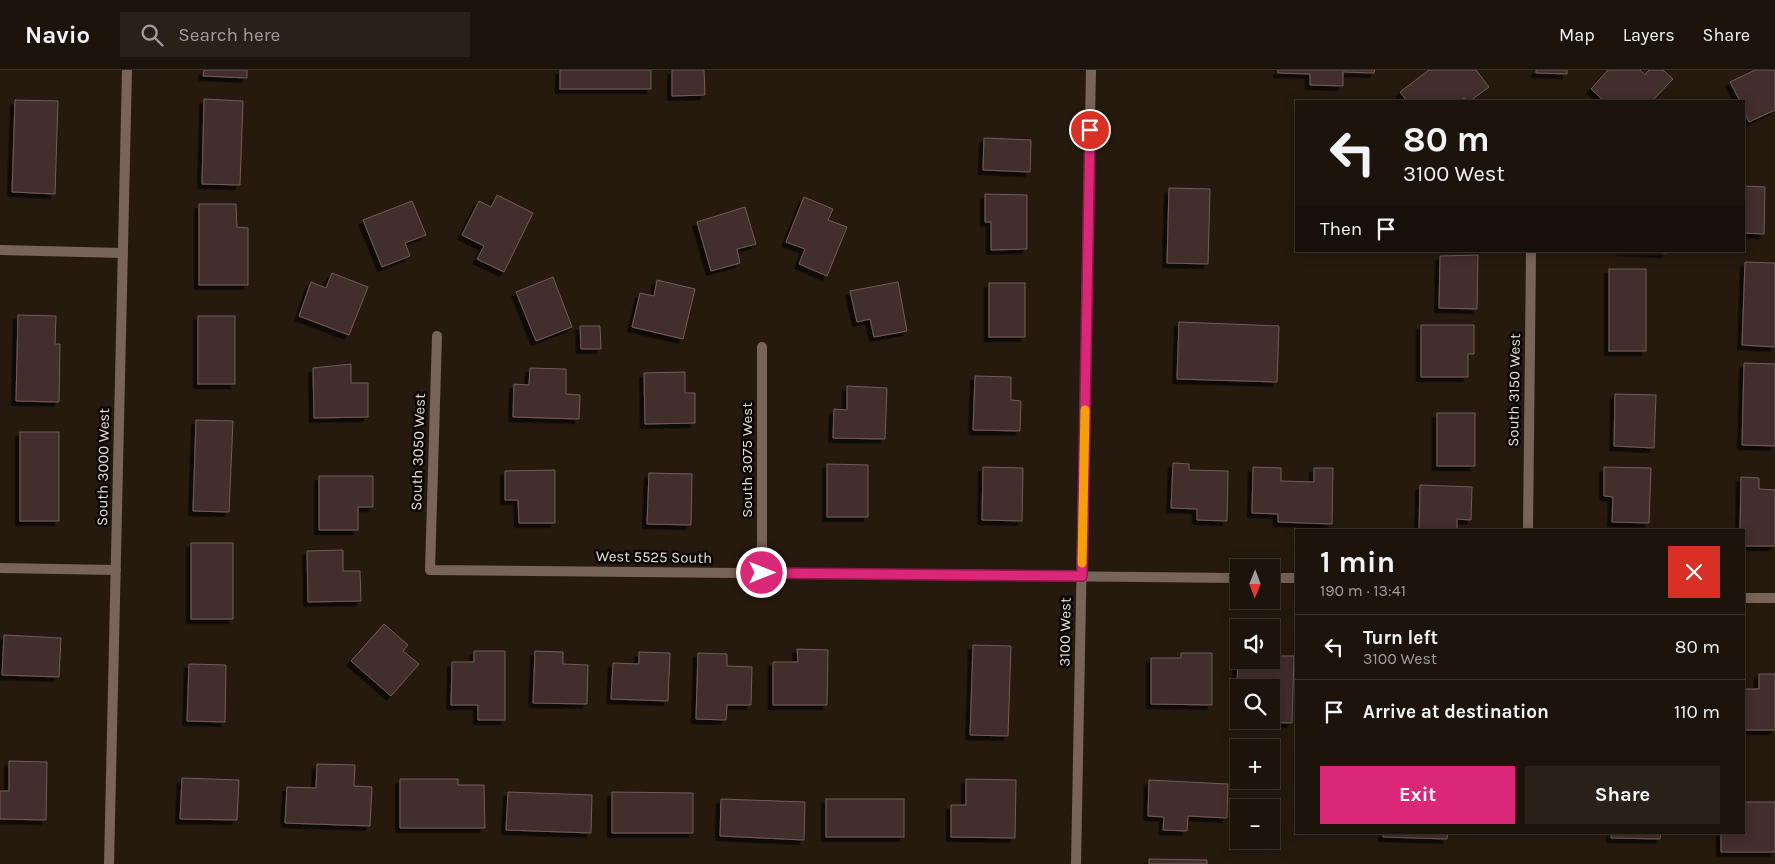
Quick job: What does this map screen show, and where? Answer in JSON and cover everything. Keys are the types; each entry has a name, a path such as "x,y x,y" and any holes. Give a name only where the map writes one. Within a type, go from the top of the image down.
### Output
{"street":[{"name":"South 3000 West","path":"109,864 127,70"},
{"name":"3100 West","path":"1076,864 1091,70"},
{"path":"0,250 123,253"},
{"name":"South 3150 West","path":"1528,529 1531,252"},
{"name":"South 3050 West","path":"430,570 437,336"},
{"name":"South 3075 West","path":"762,347 762,573"},
{"path":"0,568 116,570"},
{"name":"West 5525 South","path":"430,570 1230,578"},
{"path":"1280,578 1295,578"},
{"path":"1745,598 1775,598"}],"building":[{"path":"204,70 247,70 247,78 203,76"},
{"path":"560,70 651,70 651,89 560,89"},
{"path":"672,70 704,70 705,95 672,96"},
{"path":"1278,70 1375,70 1374,73 1343,72 1343,86 1310,85 1310,74 1278,73"},
{"path":"1429,70 1476,70 1489,87 1471,100 1465,100 1464,98 1461,100 1406,100 1400,92"},
{"path":"1536,70 1567,70 1567,74 1536,73"},
{"path":"1608,70 1640,70 1645,75 1649,70 1663,70 1673,79 1653,100 1603,100 1591,89"},
{"path":"1755,70 1775,70 1775,110 1749,122 1745,112 1745,100 1739,100 1730,82"},
{"path":"204,99 243,101 240,185 202,184"},
{"path":"15,100 58,101 55,194 12,192"},
{"path":"984,138 1031,140 1030,172 983,170"},
{"path":"1745,186 1765,187 1764,234 1745,233"},
{"path":"1169,188 1210,189 1208,264 1167,263"},
{"path":"985,194 1027,195 1027,249 991,250 991,222 985,222"},
{"path":"497,195 533,213 504,272 477,259 484,246 462,235 479,201 491,207"},
{"path":"804,197 833,209 828,220 847,227 827,276 799,264 805,249 786,242"},
{"path":"412,201 426,235 405,243 410,256 382,267 363,220"},
{"path":"199,204 236,204 237,227 248,228 248,285 199,285"},
{"path":"745,207 756,244 737,249 740,263 711,271 697,222"},
{"path":"1478,255 1477,309 1439,308 1440,256"},
{"path":"1745,262 1775,263 1775,347 1742,345"},
{"path":"1609,269 1646,269 1646,351 1609,351"},
{"path":"332,273 368,287 349,335 299,316 311,282 326,288"},
{"path":"553,277 572,327 536,341 516,292"},
{"path":"657,280 695,289 683,339 632,327 640,293 654,296"},
{"path":"898,282 907,331 874,337 870,319 857,322 850,291"},
{"path":"989,283 1025,283 1025,337 989,337"},
{"path":"18,315 56,316 55,344 60,344 59,402 16,401"},
{"path":"198,316 235,316 235,384 198,384"},
{"path":"1179,322 1279,326 1277,382 1177,379"},
{"path":"1421,325 1474,325 1474,354 1468,354 1468,377 1421,377"},
{"path":"580,326 600,326 601,349 581,349"},
{"path":"1744,363 1775,364 1775,446 1742,445"},
{"path":"351,364 351,383 368,383 368,417 314,418 313,368"},
{"path":"530,368 566,369 566,394 580,395 579,419 513,417 514,384 529,385"},
{"path":"685,372 685,393 695,393 695,423 645,424 644,373"},
{"path":"975,376 1011,377 1011,400 1021,401 1020,431 973,430"},
{"path":"847,386 887,388 885,439 833,438 834,409 847,410"},
{"path":"1615,394 1656,395 1654,448 1614,446"},
{"path":"1437,413 1475,413 1475,466 1437,466"},
{"path":"196,420 233,421 229,512 193,511"},
{"path":"20,432 59,432 59,521 20,521"},
{"path":"1173,463 1189,464 1189,470 1228,471 1227,521 1197,520 1197,509 1171,508"},
{"path":"827,464 868,465 868,517 827,517"},
{"path":"983,467 1023,468 1022,521 982,520"},
{"path":"1253,467 1281,468 1281,481 1314,482 1314,468 1333,468 1332,524 1278,522 1278,514 1252,513"},
{"path":"1604,467 1651,468 1649,523 1612,522 1613,497 1604,496"},
{"path":"555,470 555,523 519,523 518,500 505,500 505,471"},
{"path":"649,473 692,474 691,525 647,524"},
{"path":"319,476 373,476 373,507 358,507 358,530 319,530"},
{"path":"1741,477 1759,478 1759,489 1775,490 1775,546 1745,546 1745,529 1740,529"},
{"path":"1420,485 1472,487 1471,520 1457,519 1457,529 1419,529"},
{"path":"191,543 233,543 233,619 191,619"},
{"path":"343,550 343,571 360,571 361,601 308,602 307,551"},
{"path":"384,624 408,645 403,651 419,664 391,696 351,661"},
{"path":"4,635 61,638 59,677 2,675"},
{"path":"973,645 1011,646 1008,736 970,735"},
{"path":"797,649 828,650 827,705 773,705 773,662 798,662"},
{"path":"474,651 505,651 505,720 478,720 478,705 451,705 452,662 474,662"},
{"path":"535,651 563,652 563,664 588,665 587,704 533,703"},
{"path":"639,652 670,653 668,701 611,699 613,663 639,664"},
{"path":"698,653 727,654 727,666 752,667 751,705 727,705 726,720 696,719"},
{"path":"1181,653 1212,653 1212,705 1151,704 1151,658 1181,658"},
{"path":"1280,656 1294,656 1292,723 1280,723 1280,679 1237,679 1238,669 1280,669"},
{"path":"189,664 226,665 225,722 187,721"},
{"path":"1759,674 1775,674 1775,730 1745,730 1745,689 1759,689"},
{"path":"9,761 47,762 46,820 0,819 0,791 9,791"},
{"path":"317,764 355,765 354,786 372,787 370,826 285,823 287,787 316,788"},
{"path":"182,778 239,780 237,820 180,819"},
{"path":"400,779 458,779 458,785 484,785 485,828 400,828"},
{"path":"966,779 1016,780 1015,838 951,837 951,805 966,805"},
{"path":"1149,780 1228,784 1227,818 1188,816 1187,831 1163,830 1164,817 1148,816"},
{"path":"508,792 592,795 591,833 506,830"},
{"path":"612,792 693,793 693,833 612,833"},
{"path":"721,799 805,802 804,840 720,836"},
{"path":"826,799 904,799 904,837 826,837"},
{"path":"1745,802 1775,802 1775,852 1721,852 1721,834 1745,834"},
{"path":"1383,834 1448,834 1447,839 1383,837"},
{"path":"1611,834 1661,834 1660,839 1611,838"},
{"path":"1149,859 1207,860 1207,864 1149,864"}],"slow traffic":[{"path":"1082,563 1085,410"}],"route":[{"path":"762,573 1082,576 1090,130"}]}
